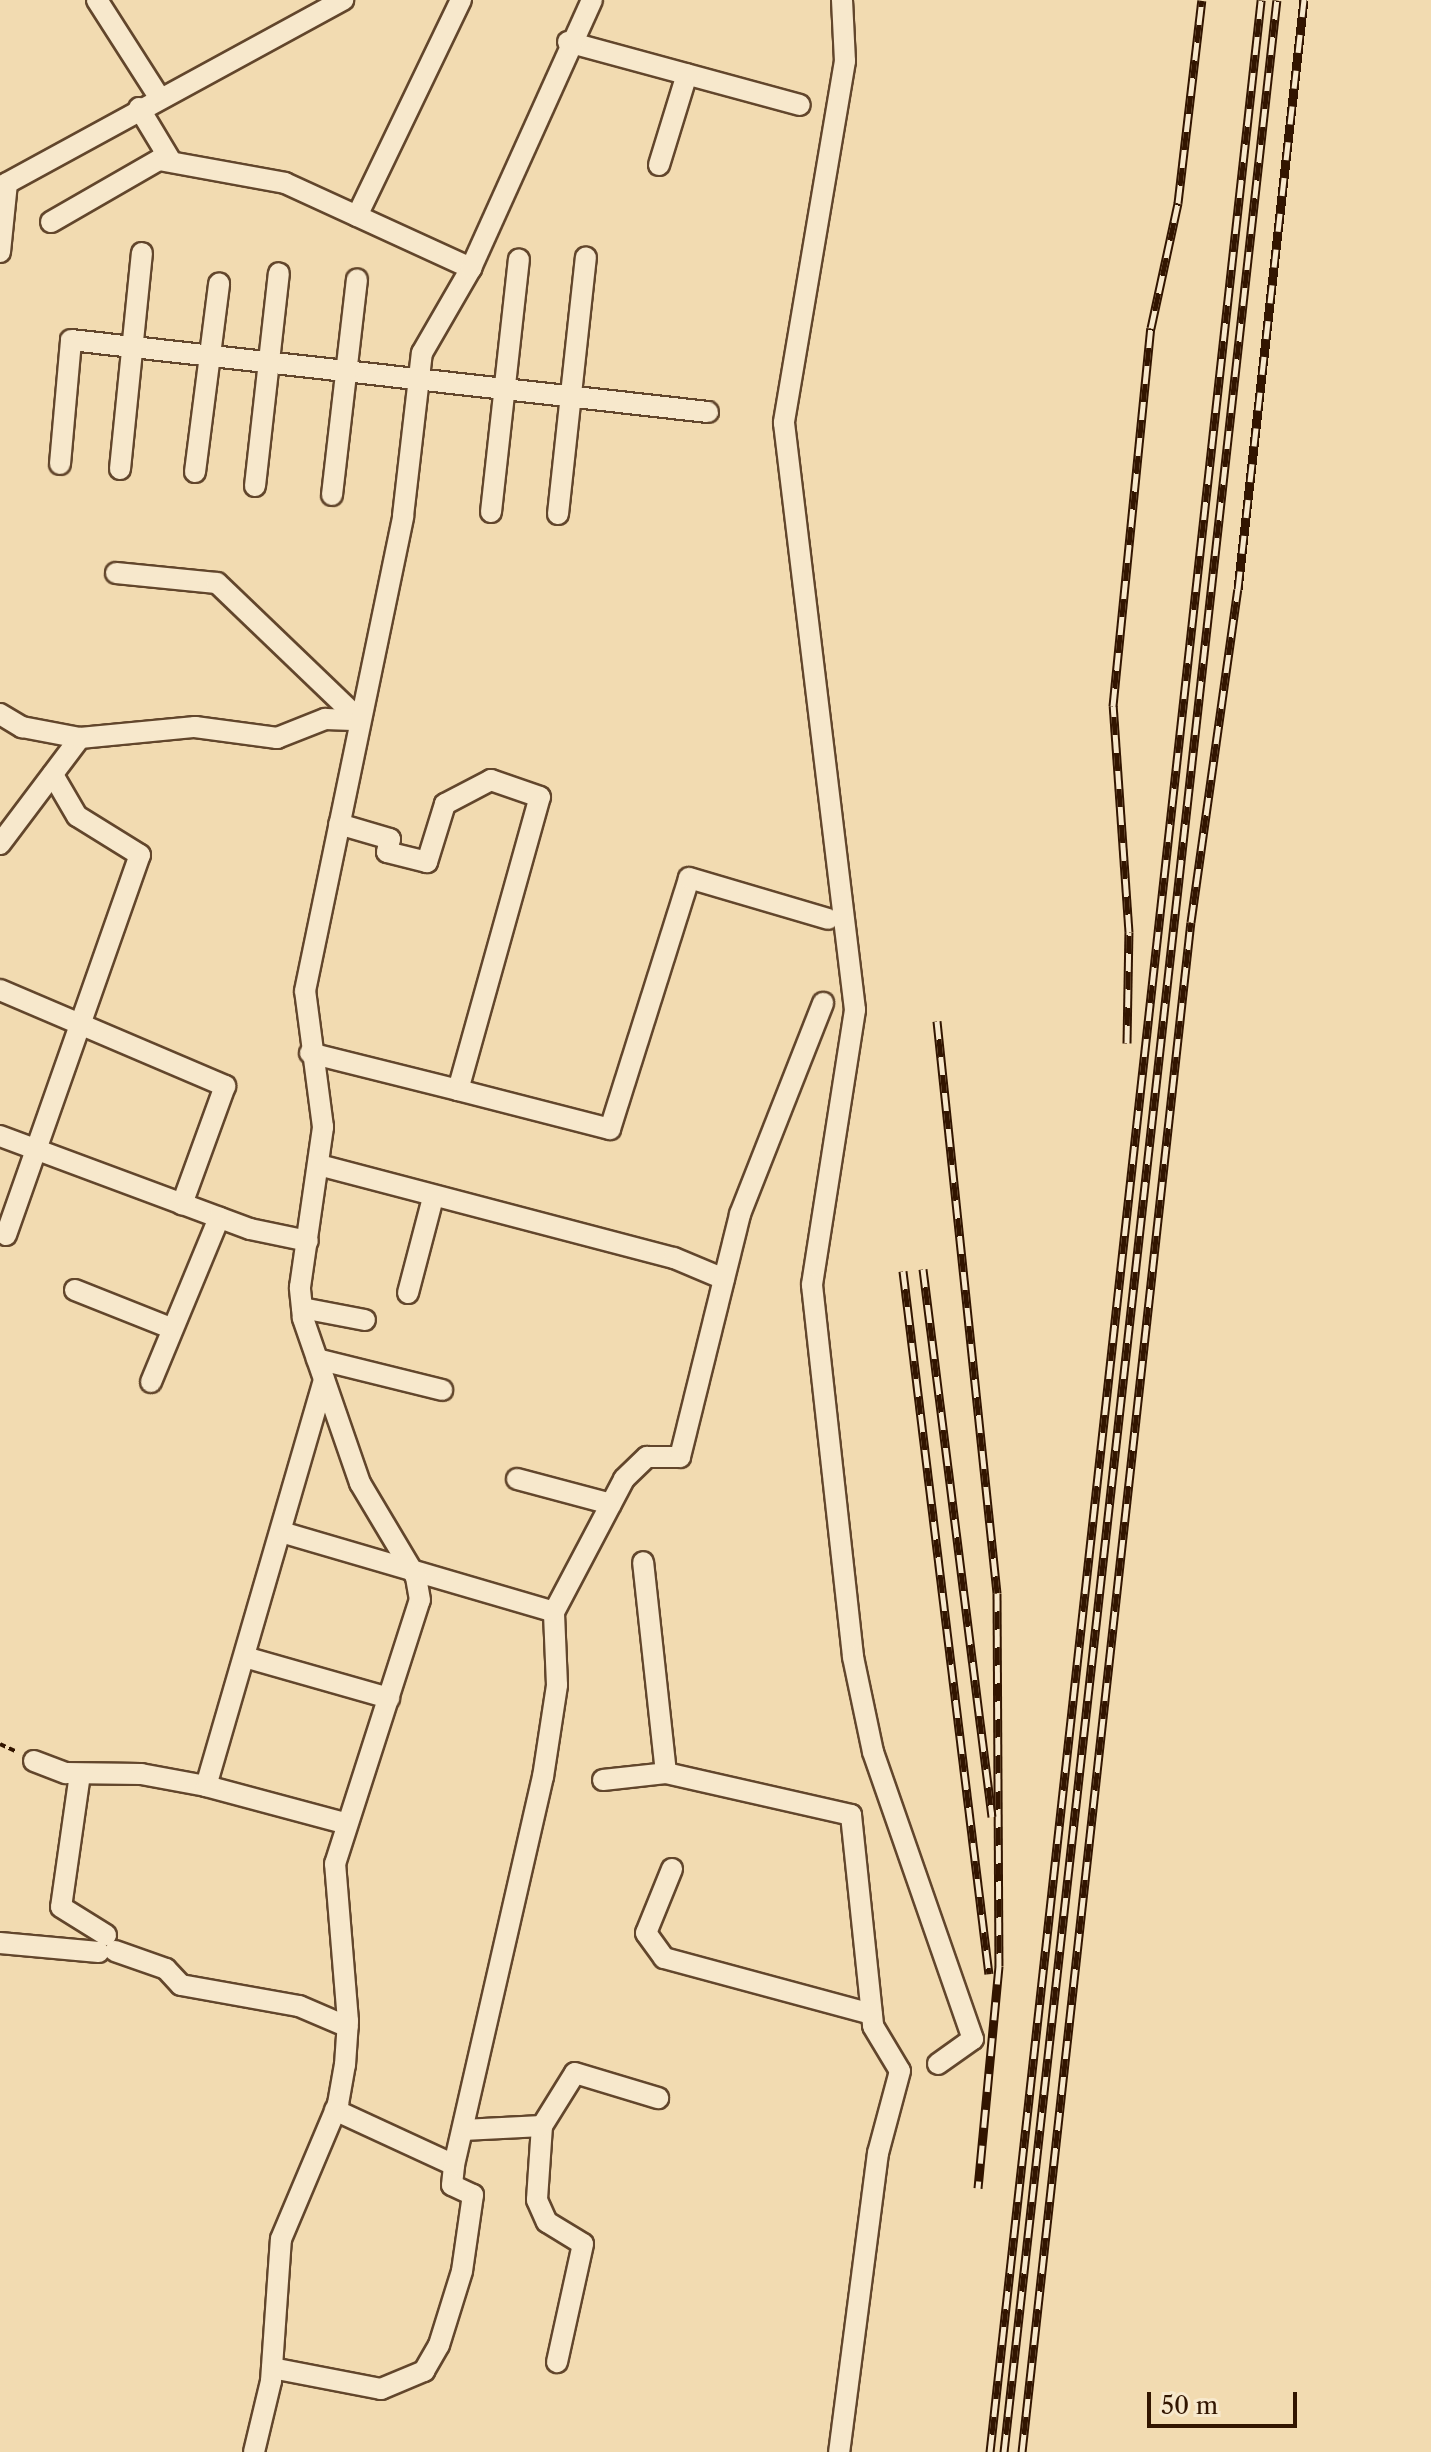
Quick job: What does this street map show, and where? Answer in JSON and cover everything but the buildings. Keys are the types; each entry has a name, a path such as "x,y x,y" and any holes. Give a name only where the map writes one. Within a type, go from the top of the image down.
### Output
{"street":[{"path":"97,0 159,97"},
{"path":"0,252 3,185 159,97 343,0"},
{"path":"357,216 461,0"},
{"path":"254,2452 272,2368 281,2239 335,2110 348,2027 334,1898 344,1823 420,1600 410,1568 360,1483 302,1308 323,1127 310,1053 305,991 403,516 415,383 422,353 471,268 568,42 592,0"},
{"path":"842,0 844,36"},
{"path":"850,0 784,423 855,1010 812,1285 853,1657 873,1752 973,2039 938,2064"},
{"path":"568,42 800,105"},
{"path":"659,165 687,74"},
{"path":"139,108 171,161"},
{"path":"51,222 159,160 171,161 251,172 471,268"},
{"path":"120,469 142,253"},
{"path":"558,514 586,258"},
{"path":"491,512 519,260"},
{"path":"255,486 279,273"},
{"path":"332,495 357,279"},
{"path":"195,472 219,284"},
{"path":"60,464 71,340 415,383 708,412"},
{"path":"116,573 217,583 360,720"},
{"path":"0,714 22,727"},
{"path":"0,726 80,738 195,727 277,738 325,719 360,720"},
{"path":"0,844 80,738"},
{"path":"6,1235 39,1151 140,855 77,816 53,775"},
{"path":"339,824 390,839 387,852 427,862 445,804 491,780 540,797 458,1090"},
{"path":"310,1053 610,1129 689,878 828,919"},
{"path":"0,990 225,1086 182,1204"},
{"path":"272,2368 358,2389 406,2382 424,2371 465,2256 473,2195 452,2185 454,2165 543,1777 557,1685 554,1612 611,1504 647,1457 680,1457 740,1214 823,1003"},
{"path":"0,1136 219,1218 308,1241"},
{"path":"319,1165 433,1198 674,1258 724,1279"},
{"path":"408,1293 433,1198"},
{"path":"151,1382 219,1218"},
{"path":"75,1290 173,1329"},
{"path":"302,1308 365,1320"},
{"path":"317,1359 442,1390"},
{"path":"206,1786 324,1380"},
{"path":"517,1479 611,1504"},
{"path":"281,1532 554,1612"},
{"path":"643,1562 666,1773"},
{"path":"245,1657 389,1698"},
{"path":"34,1761 80,1774 141,1774 206,1786 344,1823"},
{"path":"603,1780 666,1773 851,1815 872,2014 900,2071 878,2153 839,2452"},
{"path":"80,1774 61,1907 107,1946 166,1969 181,1985 299,2006 348,2027"},
{"path":"672,1869 646,1933 664,1958 872,2014"},
{"path":"0,1943 107,1946"},
{"path":"557,2362 583,2244 547,2222 537,2200 542,2126 575,2073 658,2098"},
{"path":"335,2110 454,2165"},
{"path":"463,2130 542,2126"}],"railway":[{"path":"1127,1043 1129,932 1113,706 1151,328 1178,203 1202,0"},
{"path":"990,2452 1261,0"},
{"path":"1004,2452 1277,0"},
{"path":"1022,2452 1191,922 1238,589 1304,0"},
{"path":"937,1021 997,1593 999,1966 978,2188"},
{"path":"923,1269 992,1817"},
{"path":"903,1271 989,1974"}]}
